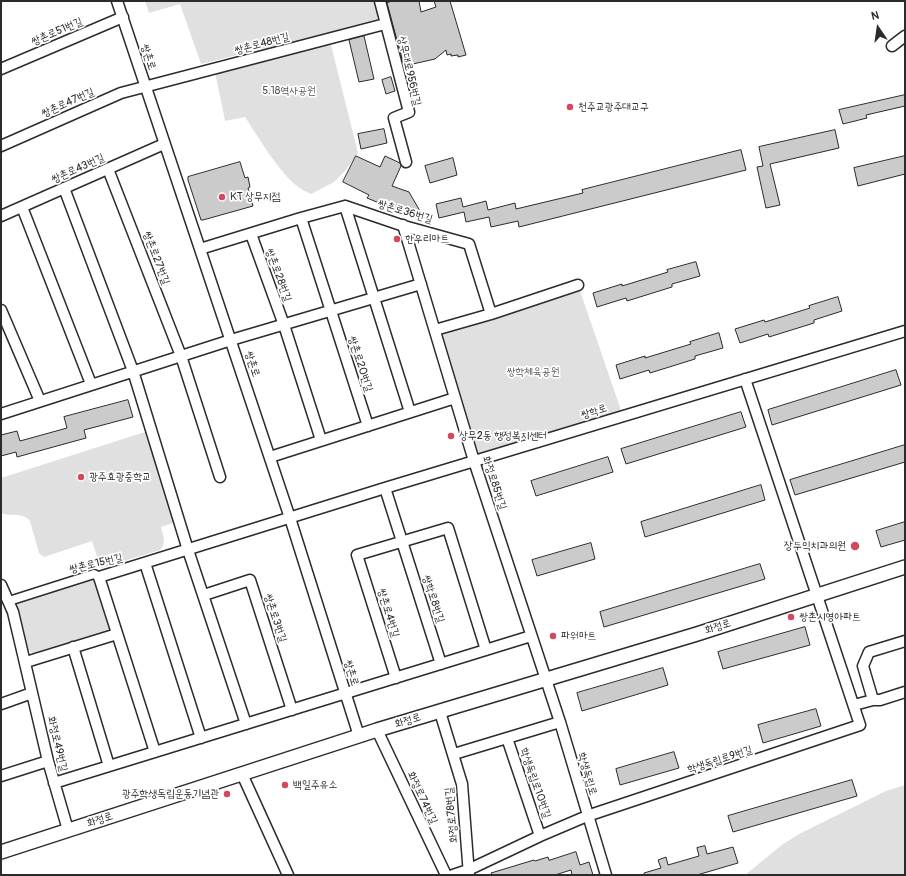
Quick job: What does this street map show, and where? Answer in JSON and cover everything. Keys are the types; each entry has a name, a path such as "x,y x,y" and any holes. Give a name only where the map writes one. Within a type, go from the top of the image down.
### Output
{"street":[{"name":"쌍촌로","path":"117,1 270,457 359,736"},
{"name":"상무대로956번길","path":"380,1 409,112 394,118 406,162"},
{"name":"쌍촌로51번길","path":"1,69 123,17"},
{"name":"쌍촌로48번길","path":"145,86 385,24"},
{"path":"892,46 905,36"},
{"name":"쌍촌로47번길","path":"1,146 121,93 145,86"},
{"name":"쌍촌로43번길","path":"1,216 164,144"},
{"name":"쌍촌로27번길","path":"108,169 181,356 220,477"},
{"path":"64,188 132,371 188,550 246,724"},
{"path":"200,249 345,206 410,412"},
{"name":"쌍촌로36번길","path":"345,206 468,244 491,314"},
{"path":"22,207 91,384"},
{"path":"301,218 330,310"},
{"name":"화정로85번길","path":"403,225 474,461 545,679"},
{"name":"쌍촌로28번길","path":"251,234 284,325"},
{"path":"1,414 40,400 231,340 421,284"},
{"path":"435,330 491,314 578,285"},
{"path":"1,310 40,400"},
{"name":"쌍촌로20번길","path":"330,310 368,426"},
{"path":"284,325 321,440"},
{"name":"쌍학로","path":"290,518 905,331"},
{"path":"744,379 854,705 873,700 880,700 905,692"},
{"path":"270,457 455,398"},
{"name":"쌍학로8번길","path":"385,488 441,664"},
{"name":"쌍촌로15번길","path":"9,601 94,574 99,577 290,518"},
{"path":"402,542 448,528 486,650"},
{"name":"쌍촌로4번길","path":"396,678 357,556 402,542"},
{"path":"145,563 201,738"},
{"name":"화정로","path":"1,852 377,730 697,634 905,567"},
{"path":"99,577 155,752"},
{"name":"쌍촌로3번길","path":"204,595 250,580 292,710"},
{"name":"화정로49번길","path":"1,585 9,601 26,662 48,761 68,830"},
{"path":"26,662 117,634"},
{"path":"54,784 531,636"},
{"path":"873,700 863,666 869,652 905,641"},
{"path":"73,647 109,766"},
{"name":"학생독립로","path":"545,679 560,722 587,816 606,875"},
{"path":"1,704 32,693"},
{"name":"학생독립로9번길","path":"587,816 860,725 854,705"},
{"name":"화정로78번길","path":"440,712 462,784 469,873"},
{"path":"454,754 560,722"},
{"name":"화정로74번길","path":"377,730 446,875"},
{"name":"학생독립로10번길","path":"507,738 540,836"},
{"path":"1,776 48,761"},
{"path":"242,774 288,875"},
{"name":"학생독립로10번길","path":"453,875 469,873 540,836 587,816"}],"green space":[{"name":"5.18역사공원","path":"145,1 376,1 378,10 377,19 328,33 358,153 345,171 334,182 311,194 298,187 276,163 245,117 225,121 215,72 244,65 241,54 201,64 180,4 149,13"},
{"name":"쌍학체육공원","path":"578,285 623,416 474,461 435,330"},
{"path":"148,431 176,522 161,527 164,542 160,550 101,568 92,541 44,557 39,553 30,521 24,516 1,513 1,478"},
{"path":"95,577 112,629 109,634 36,655 27,649 15,602"},
{"path":"905,785 905,875 745,875 783,844 801,833 886,791"}],"building":[{"path":"393,1 419,1 421,12 436,7 434,1 450,1 466,55 458,57 458,55 447,55 446,50 435,59 404,66 387,3"},
{"path":"364,36 374,79 359,82 349,40"},
{"path":"391,77 395,91 386,94 382,80"},
{"path":"905,95 905,106 866,115 867,118 843,124 839,110"},
{"path":"384,129 387,143 361,149 358,134"},
{"path":"835,130 839,148 770,164 780,205 766,208 757,167 763,166 759,147"},
{"path":"741,150 746,170 519,227 518,221 491,227 489,217 466,222 464,212 439,218 436,204 461,198 463,207 486,201 488,210 515,203 516,209 583,193 582,190"},
{"path":"356,156 380,167 385,156 400,163 401,166 392,186 409,192 424,218 367,198 369,195 343,182"},
{"path":"905,156 905,174 858,186 854,168"},
{"path":"453,158 457,175 430,183 425,166"},
{"name":"KT 상무지점","path":"240,162 245,178 248,177 250,187 248,188 253,206 201,220 188,177"},
{"path":"696,262 700,276 672,284 672,287 627,301 626,298 597,307 593,293 622,284 622,286 668,272 667,270"},
{"path":"838,297 842,311 814,320 814,323 769,337 768,334 740,343 735,329 764,320 765,322 810,308 809,306"},
{"path":"719,333 723,348 695,356 695,359 650,373 649,370 620,379 616,365 691,344 690,342"},
{"path":"896,370 901,385 772,425 768,410"},
{"path":"128,400 133,417 84,430 86,438 17,457 16,452 1,456 1,435 17,431 20,441 67,428 64,417"},
{"path":"741,412 746,427 626,464 621,449"},
{"path":"905,445 905,462 795,495 790,480"},
{"path":"608,457 613,472 536,496 531,481"},
{"path":"761,485 765,500 645,537 641,522"},
{"path":"905,522 905,540 881,547 876,531"},
{"path":"591,543 595,559 537,576 532,560"},
{"path":"760,564 765,579 604,627 600,612"},
{"path":"805,627 810,645 723,669 718,652"},
{"path":"663,668 668,685 582,711 577,693"},
{"path":"816,709 821,726 763,743 758,725"},
{"path":"674,752 679,768 620,785 616,769"},
{"path":"852,780 857,796 733,832 728,816"},
{"path":"705,846 707,854 733,847 738,863 697,875 644,875 644,873 661,868 658,860 666,857 668,865 699,856 697,848"},
{"path":"576,852 580,865 589,862 593,875 572,875 571,870 555,875 492,875 491,873 534,860 548,857 549,860"}],"place":[{"name":"천주교광주대교구","path":"570,107"},
{"name":"KT 상무지점","path":"222,197"},
{"name":"한우리마트","path":"397,239"},
{"name":"상무2동 행정복지센터","path":"451,436"},
{"name":"광주효광중학교","path":"81,477"},
{"name":"장두익치과의원","path":"855,546"},
{"name":"쌍촌시영아파트","path":"791,617"},
{"name":"파워마트","path":"553,636"},
{"name":"백일주유소","path":"285,785"},
{"name":"광주학생독립운동기념관","path":"227,794"}]}
